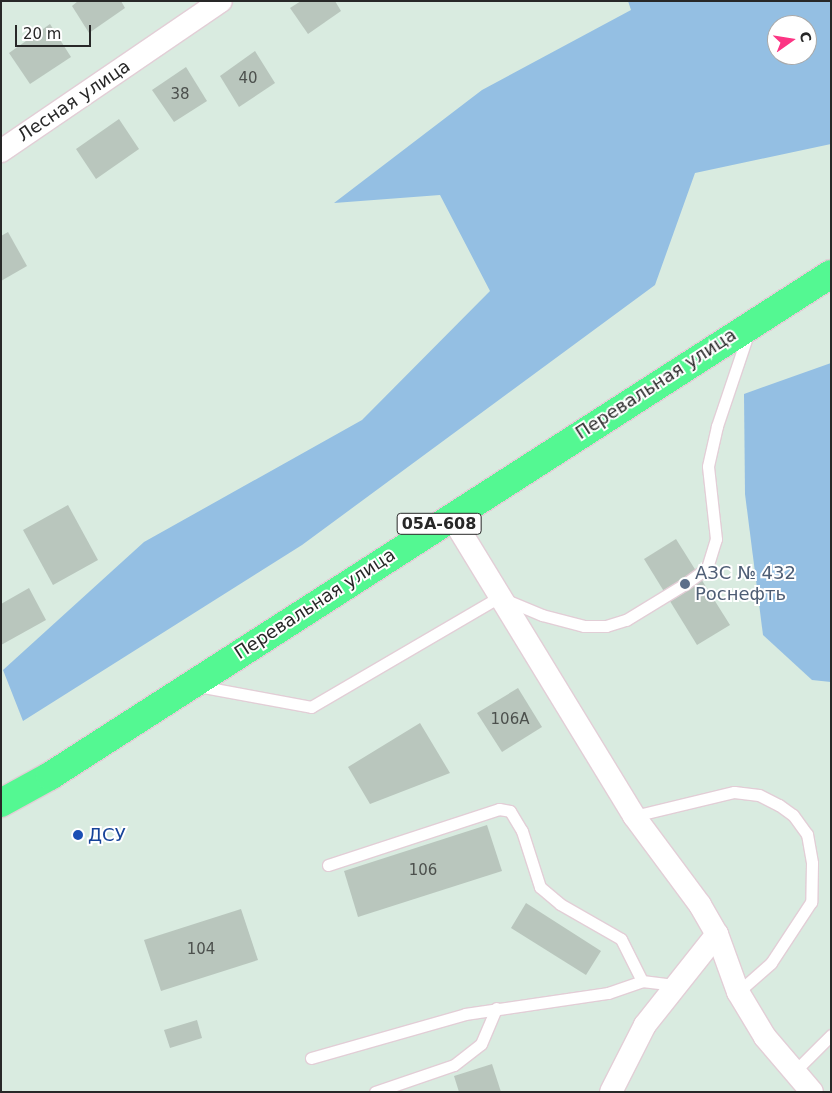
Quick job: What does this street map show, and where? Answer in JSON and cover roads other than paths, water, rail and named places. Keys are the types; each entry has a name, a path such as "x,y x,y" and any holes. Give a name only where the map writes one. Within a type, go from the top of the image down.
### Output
{"highway":[{"name":"Перевальная улица","path":"4,796 50,776 451,516 831,274"}],"street":[{"name":"Лесная улица","path":"1,151 221,1"},
{"path":"451,516 634,816 700,905 717,934 738,992 765,1037 812,1092"},
{"path":"611,1092 645,1025 674,985 717,934"}],"lane":[{"path":"190,684 311,707 499,597 550,617 584,626 606,626 626,620 708,568 716,539 708,466 717,426 752,323"},
{"path":"634,816 734,792 759,795 779,805 793,815 807,834 812,863 811,902 771,963 738,992"},
{"path":"328,865 500,809 510,811 522,831 540,886 560,904 621,938 642,981"},
{"path":"311,1058 496,1008 608,993 642,981 674,985"},
{"path":"375,1092 454,1065 480,1044 496,1008"},
{"path":"794,1071 831,1035"}],"place":[{"name":"АЗС № 432 Роснефть","path":"685,584"},
{"name":"ДСУ","path":"78,835"}]}
